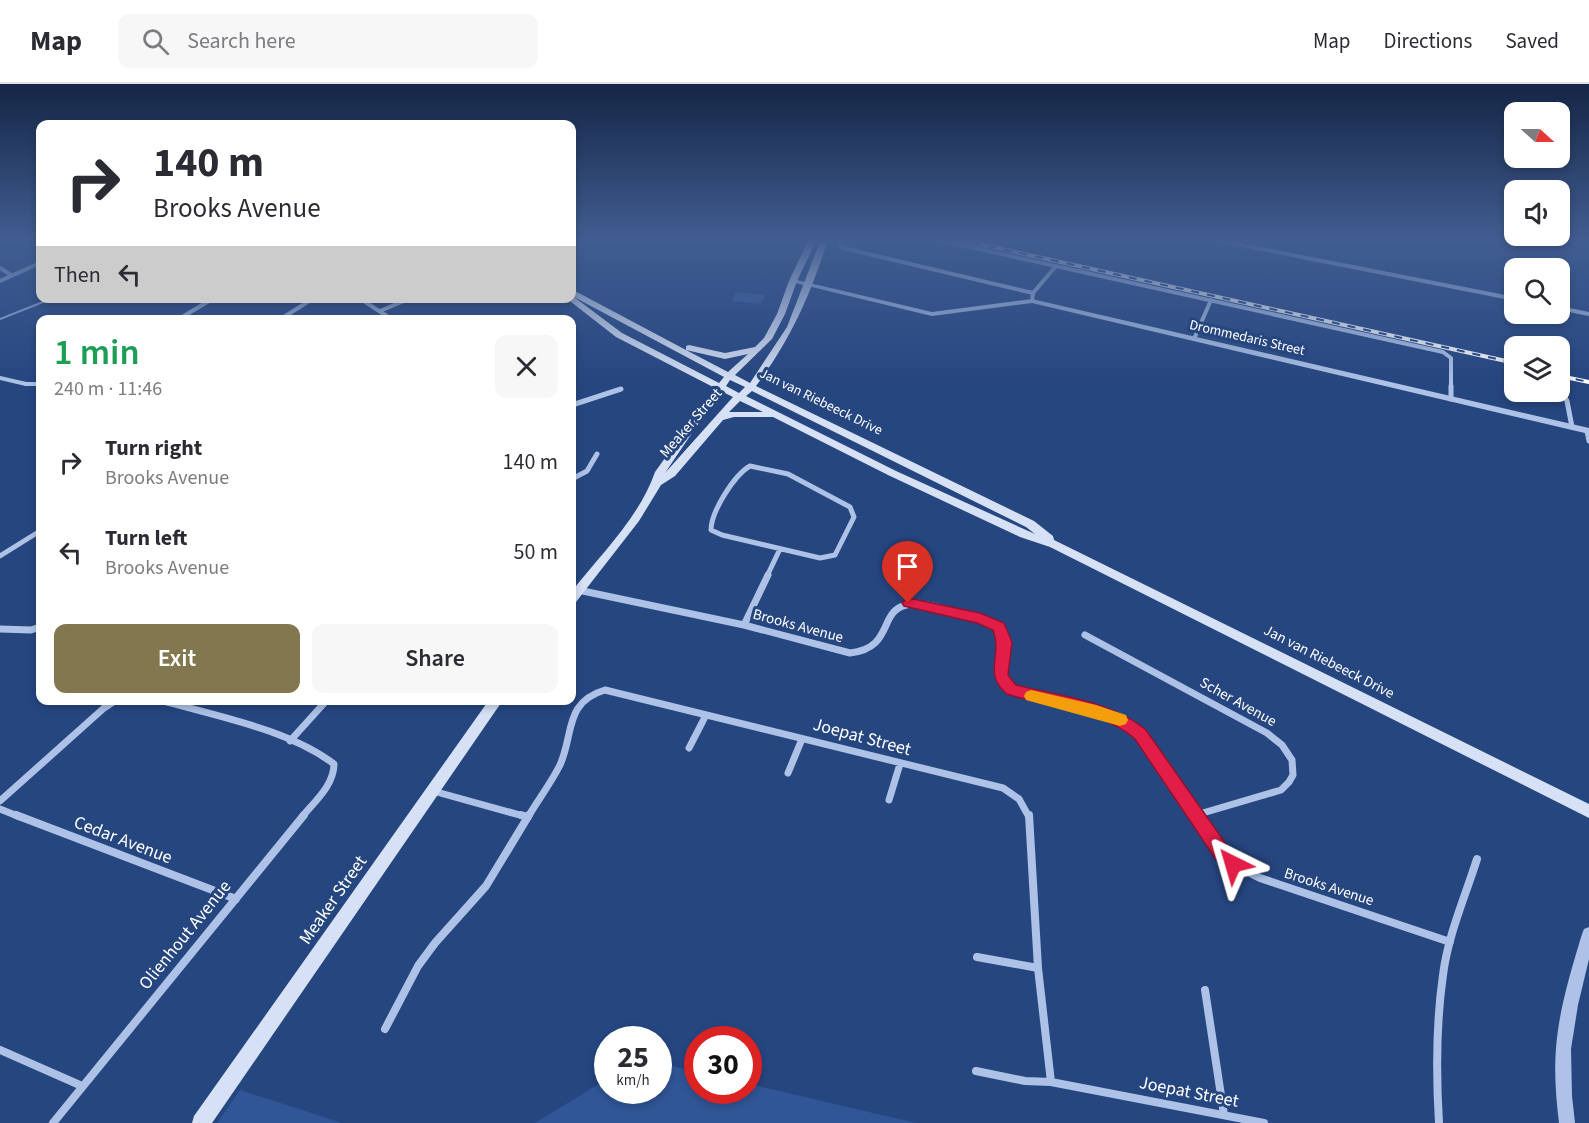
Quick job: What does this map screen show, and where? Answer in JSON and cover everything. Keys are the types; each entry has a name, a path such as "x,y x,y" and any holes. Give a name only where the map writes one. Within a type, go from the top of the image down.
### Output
{"main road":[{"name":"Meaker Street","path":"576,593 642,507 658,482 660,472 720,387 759,349 774,330 790,287"},
{"name":"Meaker Street","path":"658,482 670,474 718,418 751,387 781,345 807,287"},
{"name":"Jan van Riebeeck Drive","path":"576,295 729,376 1030,524 1054,543"},
{"name":"Jan van Riebeeck Drive","path":"576,303 619,335 720,387 892,473 1024,534 1054,543 1589,812"},
{"path":"638,329 675,344 715,356 733,356 759,349"},
{"path":"718,418 753,413 780,416"},
{"name":"Meaker Street","path":"201,1123 493,705"}],"street":[{"name":"Drommedaris Street","path":"823,287 932,314 1033,297 1194,339 1588,431"},
{"path":"996,287 1033,297 1040,287"},
{"path":"1154,287 1438,350 1448,354 1451,358 1451,399"},
{"path":"1457,287 1504,297"},
{"path":"1194,339 1211,300"},
{"path":"185,315 205,303"},
{"path":"287,315 306,303"},
{"path":"367,303 386,315"},
{"path":"380,311 399,303"},
{"path":"1570,310 1589,314"},
{"path":"0,378 36,384"},
{"path":"576,404 621,389"},
{"path":"1567,402 1572,427"},
{"path":"1588,431 1589,441"},
{"path":"576,477 587,471 597,454"},
{"path":"759,466 788,474 850,507 854,512 852,523 835,555 820,558 780,549 722,535 711,530 711,520 739,472 744,468 759,466"},
{"path":"0,556 36,534"},
{"path":"744,625 780,549"},
{"name":"Brooks Avenue","path":"576,594 744,625 850,653 862,654 872,651 879,644 891,614 899,606 908,603 992,623 999,627 1005,642 1000,675 1004,684 1025,695 1096,711 1127,723 1140,735 1221,853 1233,864 1246,873 1450,942"},
{"path":"0,629 36,628"},
{"name":"Scher Avenue","path":"1085,635 1268,733 1282,744 1291,756 1294,770 1291,783 1281,790 1196,815"},
{"name":"Joepat Street","path":"385,1029 418,966 435,942 486,886 560,764 566,750 570,724 576,712 586,698 595,691 615,692 1003,788 1015,794 1024,803 1029,815 1038,968 1051,1082 1264,1123"},
{"path":"0,801 108,705"},
{"path":"176,705 290,741 322,705"},
{"path":"689,748 705,715"},
{"path":"788,773 802,739"},
{"name":"Olienhout Avenue","path":"52,1123 329,784 334,774 334,764 329,758 290,741"},
{"path":"890,800 900,764"},
{"path":"433,791 528,817"},
{"name":"Cedar Avenue","path":"0,810 236,899"},
{"path":"1439,1123 1436,1069 1443,974 1450,942 1477,859"},
{"path":"1567,1123 1562,1090 1562,1046 1569,1002 1589,934"},
{"path":"977,957 1038,968"},
{"path":"1205,990 1224,1115"},
{"path":"0,1050 82,1086"},
{"path":"976,1071 1024,1081 1051,1082"}],"shaded area":[{"path":"672,1066 684,1069 684,1104 762,1104 762,1087 916,1123 535,1123 594,1087 594,1104 672,1104"},
{"path":"240,1090 342,1123 217,1123"}],"building":[{"path":"736,292 765,295 761,304 732,301"}],"waterway":[{"path":"0,319 40,303"}],"railway":[{"path":"1175,287 1504,361"},
{"path":"1570,378 1589,382"}],"slow traffic":[{"path":"1031,696 1096,711 1120,720"}],"route":[{"path":"908,603 980,618 999,627 1005,642 1000,675 1004,684 1012,690 1096,711 1127,723 1140,735 1221,853 1233,864"}]}
